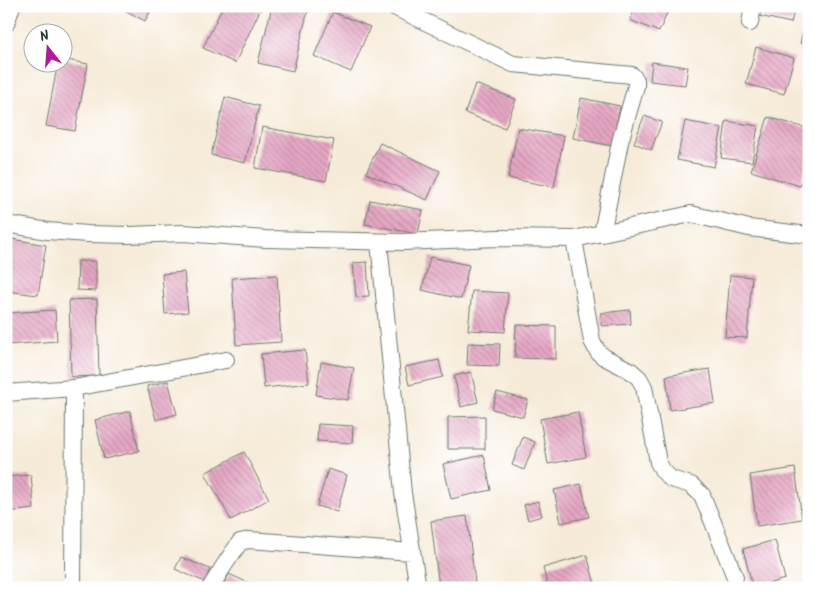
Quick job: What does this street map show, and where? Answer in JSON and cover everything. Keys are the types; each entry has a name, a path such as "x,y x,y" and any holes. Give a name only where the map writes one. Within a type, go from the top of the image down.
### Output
{"street":[{"path":"6,24 12,6"},
{"path":"392,6 513,64 632,75 636,80 636,86 620,142 602,234"},
{"path":"750,23 753,6"},
{"path":"6,224 48,231 87,234 183,234 266,239 402,242 497,238 574,239 691,214 749,228 809,235"},
{"path":"574,239 592,341 598,352 631,371 644,386 658,462 671,479 691,485 702,495 734,577"},
{"path":"379,242 403,493 418,588"},
{"path":"6,393 74,388 226,360"},
{"path":"73,588 74,388"},
{"path":"210,588 240,542 249,540 412,552"}],"building":[{"path":"117,6 153,6 145,21"},
{"path":"223,6 262,6 235,63 203,48"},
{"path":"272,6 309,6 293,71 258,63"},
{"path":"636,6 670,6 659,32 630,20"},
{"path":"761,6 795,6 791,23 759,16"},
{"path":"333,12 370,27 351,72 314,56"},
{"path":"809,12 809,45 800,43"},
{"path":"756,47 794,58 784,94 746,84"},
{"path":"72,61 88,64 75,131 46,126 56,72 72,72"},
{"path":"652,62 688,67 685,85 650,81"},
{"path":"475,84 516,99 505,128 465,113"},
{"path":"225,97 259,106 245,163 211,155"},
{"path":"581,98 620,106 612,146 573,138"},
{"path":"644,116 662,122 651,150 634,143"},
{"path":"768,117 809,129 809,158 800,186 751,171"},
{"path":"685,121 722,128 714,167 677,160"},
{"path":"726,121 758,126 752,162 721,158"},
{"path":"262,127 334,140 326,181 255,168"},
{"path":"518,128 564,136 554,187 508,178"},
{"path":"380,143 440,171 427,200 366,173"},
{"path":"370,200 423,210 418,234 365,224"},
{"path":"12,239 46,245 38,295 6,291 6,277"},
{"path":"430,257 469,265 461,299 422,290"},
{"path":"78,261 96,261 96,291 77,290"},
{"path":"367,262 369,296 356,297 353,263"},
{"path":"184,272 188,312 165,314 162,274"},
{"path":"277,275 281,342 236,345 232,278"},
{"path":"730,275 752,277 747,338 725,337"},
{"path":"472,291 508,293 505,332 468,330"},
{"path":"97,299 99,376 71,377 69,300"},
{"path":"55,310 57,341 6,345 6,313"},
{"path":"630,310 631,324 602,326 601,313"},
{"path":"516,325 556,326 556,359 515,358"},
{"path":"468,343 500,344 499,366 467,365"},
{"path":"305,350 309,383 264,388 261,354"},
{"path":"439,360 443,377 409,385 405,367"},
{"path":"321,362 354,368 348,400 316,395"},
{"path":"710,369 715,403 670,410 666,376"},
{"path":"471,372 478,402 461,407 454,376"},
{"path":"168,381 177,414 156,420 147,386"},
{"path":"497,392 528,400 523,417 492,409"},
{"path":"130,411 139,451 104,459 95,420"},
{"path":"578,412 586,457 548,464 540,419"},
{"path":"485,416 485,449 448,449 448,417"},
{"path":"318,424 353,426 352,443 317,441"},
{"path":"523,437 535,442 524,470 512,465"},
{"path":"244,452 269,499 231,520 205,473"},
{"path":"484,455 491,490 451,499 443,464"},
{"path":"795,468 802,519 757,526 750,475"},
{"path":"328,469 347,475 337,512 317,506"},
{"path":"31,475 34,509 7,512 6,477"},
{"path":"581,484 589,517 561,523 554,490"},
{"path":"538,501 542,516 528,520 524,505"},
{"path":"467,516 475,583 439,587 431,521"},
{"path":"775,540 785,579 753,588 743,549"},
{"path":"587,555 596,588 548,588 543,568"},
{"path":"181,557 210,569 205,582 175,569"},
{"path":"229,574 255,586 254,588 222,588"}]}
